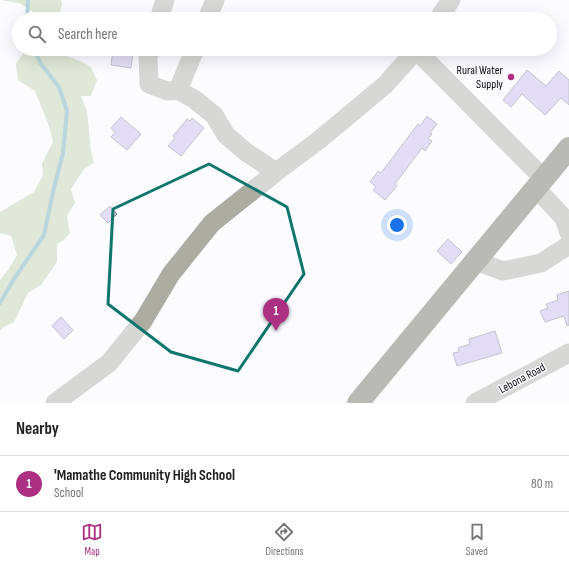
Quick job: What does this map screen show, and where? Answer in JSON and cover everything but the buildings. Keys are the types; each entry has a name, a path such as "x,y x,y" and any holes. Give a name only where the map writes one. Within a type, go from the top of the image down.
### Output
{"main road":[{"path":"358,403 569,148"}],"street":[{"path":"161,12 165,0"},
{"path":"210,12 215,0"},
{"path":"443,12 451,0"},
{"path":"148,56 149,84 167,91 178,90 194,100 214,115 226,135 246,152 276,172"},
{"path":"178,90 193,56"},
{"path":"55,403 109,363 143,321 171,274 212,223 319,140 385,85 412,56"},
{"path":"423,56 540,184 564,218 569,233"},
{"path":"476,261 503,271 541,263 569,245"},
{"name":"Lebona Road","path":"475,403 569,353"}],"highlighted area":[{"path":"209,164 287,207 304,274 238,371 171,352 108,304 113,209"}],"green space":[{"path":"1,0 61,0 62,4 60,12 33,12 19,3"},
{"path":"21,56 66,56 91,67 97,80 91,96 81,96 87,111 91,152 94,163 84,169 71,189 75,203 67,216 70,233 64,240 57,244 57,262 41,285 28,293 14,322 4,327 0,331 0,280 17,255 11,236 0,233 0,212 34,192 43,175 42,163 53,142 49,126 35,91 18,80 16,64"}],"waterway":[{"path":"27,12 28,0"},
{"path":"0,303 14,279 44,235 63,153 67,111 59,87 41,64 37,56"}],"place":[{"name":"Rural Water Supply","path":"511,77"},
{"name":"'Mamathe Community High School","path":"276,331"}]}
